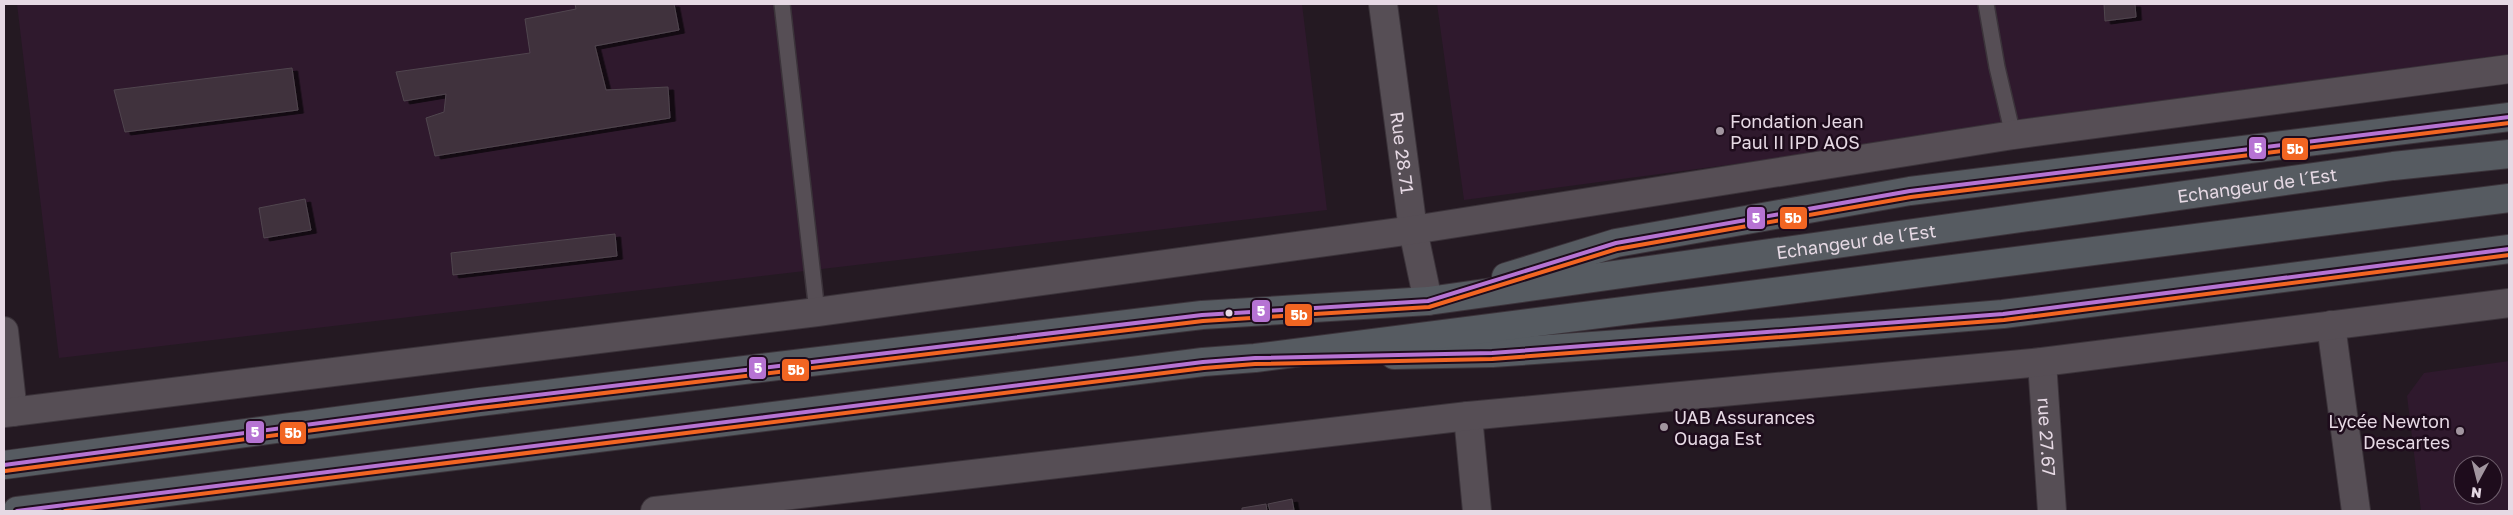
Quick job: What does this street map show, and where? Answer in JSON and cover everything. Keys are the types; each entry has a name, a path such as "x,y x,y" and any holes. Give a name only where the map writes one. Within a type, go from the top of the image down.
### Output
{"highway":[{"path":"1428,301 1616,243 1910,191 2509,117"},
{"name":"Echangeur de l´Est","path":"4,464 489,401 1202,315 1428,301 2419,164 2509,154"},
{"path":"17,511 1203,362 1255,358 2509,198"},
{"path":"1255,358 1492,354 2002,314 2509,248"}],"street":[{"name":"Rue 28.71","path":"1383,4 1413,230 1428,301"},
{"path":"4,330 8,412 816,312 1413,230 2012,135 2509,69"},
{"path":"655,511 792,504 1468,416 2042,362 2509,303"},
{"path":"2330,325 2356,511"},
{"name":"rue 27.67","path":"2042,362 2052,511"},
{"path":"1468,416 1477,511"}],"lane":[{"path":"782,4 816,312"},
{"path":"1986,4 2012,135"}],"shaded area":[{"path":"17,4 1302,4 1327,210 59,358"},
{"name":"Fondation Jean Paul II IPD AOS","path":"1437,4 2509,4 2509,61 1464,200"},
{"name":"Lycée Newton Descartes","path":"2509,361 2509,511 2421,511 2407,396 2424,373"}],"building":[{"path":"575,4 674,4 679,30 595,46 606,90 668,87 670,118 435,156 426,118 444,112 446,94 404,101 396,72 530,53 525,19 576,9"},
{"path":"2104,4 2135,4 2136,17 2105,21"},
{"path":"292,68 298,110 125,132 114,90"},
{"path":"305,199 311,230 264,238 259,208"},
{"path":"615,234 617,256 453,275 451,253"},
{"path":"1292,499 1294,510 1270,511 1268,504"},
{"path":"1266,504 1267,511 1242,511 1242,508"}],"transit line":[{"name":"5","path":"4,465 479,402 1202,315 1428,301 1616,243 1910,191 2509,117"},
{"name":"5b","path":"5,471 480,408 1203,321 1429,307 1617,249 1911,197 2509,123"},
{"name":"5","path":"17,511 1203,362 1255,358 1492,353 2003,314 2509,249"},
{"name":"5b","path":"65,511 1204,368 1255,364 1492,359 2004,320 2509,255"}],"place":[{"name":"Fondation Jean Paul II IPD AOS","path":"1720,131"},
{"name":"UAB Assurances Ouaga Est","path":"1664,427"},
{"name":"Lycée Newton Descartes","path":"2460,431"}]}
